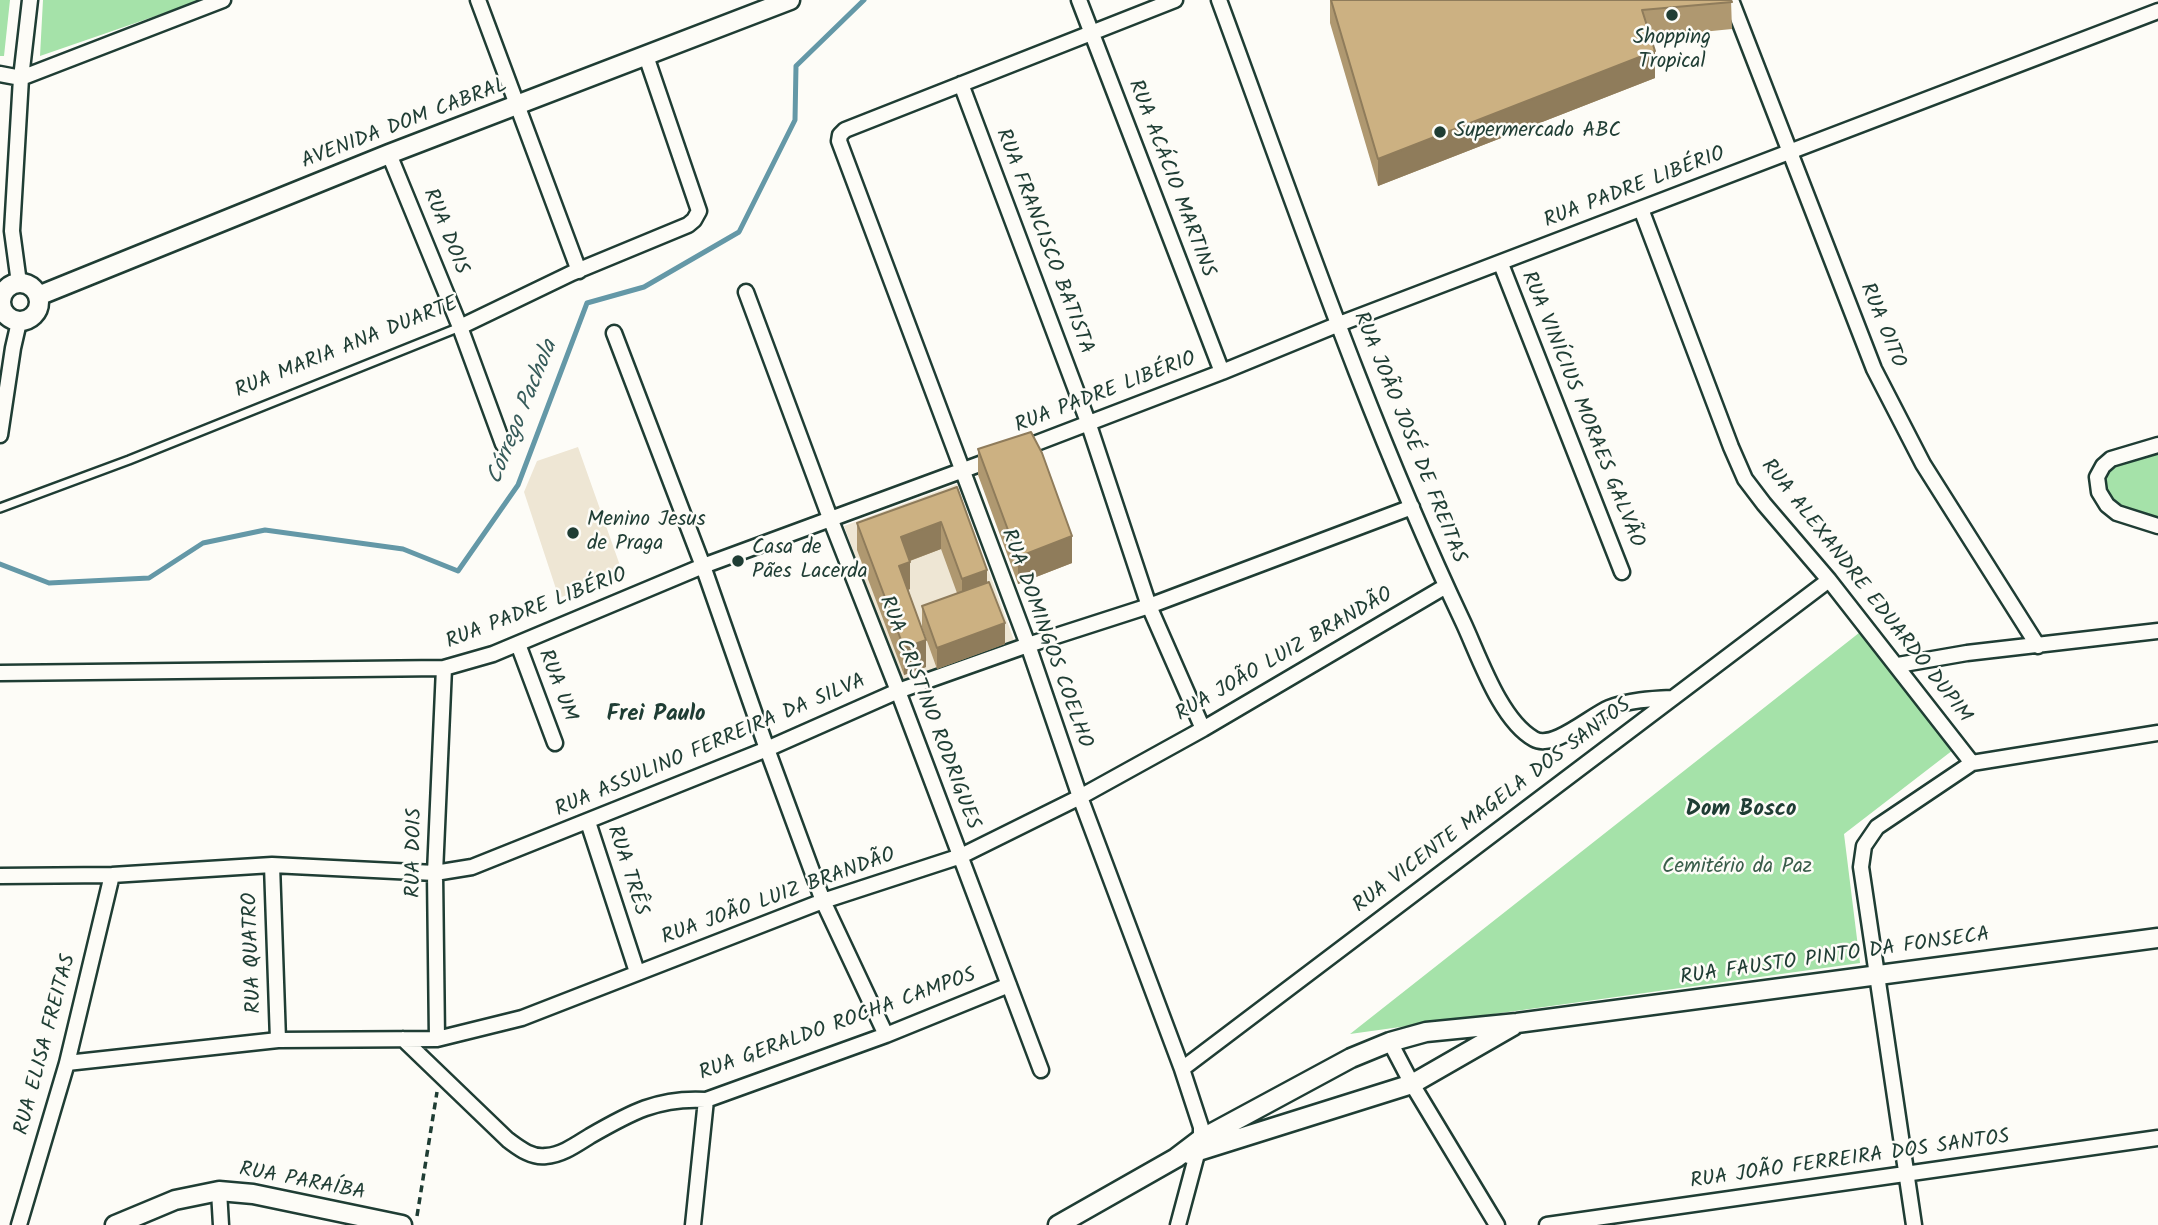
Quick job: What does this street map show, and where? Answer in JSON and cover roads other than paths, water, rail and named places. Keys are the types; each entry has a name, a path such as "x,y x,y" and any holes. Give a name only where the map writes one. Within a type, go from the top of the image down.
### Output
{"street":[{"path":"5,297 28,285 34,289 39,304 31,317 19,322 6,316 5,297 30,0"},
{"path":"0,74 22,78 223,0"},
{"path":"478,0 579,271"},
{"name":"RUA ACÁCIO MARTINS","path":"1079,0 1222,372"},
{"path":"961,84 1175,0"},
{"name":"RUA JOÃO JOSÉ DE FREITAS","path":"1219,0 1339,324 1412,507 1498,695 1522,730 1535,740 1545,742 1609,708 1626,703 1672,698"},
{"name":"RUA OITO","path":"1731,0 1874,369 1923,464 2038,646"},
{"name":"AVENIDA DOM CABRAL","path":"38,296 389,154 782,1"},
{"name":"RUA PADRE LIBÉRIO","path":"0,673 444,668 493,654 703,566 961,472 2158,10"},
{"name":"RUA MARIA ANA DUARTE","path":"460,327 695,220 699,211 646,56"},
{"name":"RUA DOMINGOS COELHO","path":"961,84 845,130 839,141 1028,645 1080,797 1182,1069 1201,1127 1199,1145"},
{"name":"RUA FRANCISCO BATISTA","path":"961,84 1088,422 1149,606 1203,729"},
{"name":"RUA DOIS","path":"389,154 460,327 503,444"},
{"name":"RUA ALEXANDRE EDUARDO DUPIM","path":"1641,209 1745,478 1898,666 1972,763"},
{"name":"RUA VINÍCIUS MORAES GALVÃO","path":"1501,264 1622,572"},
{"name":"RUA CRISTINO RODRIGUES","path":"746,292 1041,1070"},
{"path":"0,435 19,322"},
{"path":"614,332 703,566 823,901 886,1035"},
{"path":"2158,445 2111,459 2103,466 2098,477 2099,492 2107,505 2117,513 2158,526"},
{"name":"RUA ASSULINO FERREIRA DA SILVA","path":"0,876 112,875 272,865 435,873 472,867 767,749 898,691 1149,606 1412,507"},
{"name":"RUA VICENTE MAGELA DOS SANTOS","path":"1182,1069 1829,580"},
{"name":"RUA JOÃO LUIZ BRANDÃO","path":"67,1063 278,1040 437,1040 522,1018 823,901 961,856 1080,797 1203,729 1446,586"},
{"path":"1898,666 1967,653 2158,631"},
{"name":"RUA UM","path":"518,644 555,743"},
{"name":"RUA DOIS","path":"437,1040 435,873 444,668"},
{"path":"1914,1225 1861,867 1864,846 1877,827 1972,763 2158,733"},
{"name":"RUA TRÊS","path":"587,822 637,972"},
{"name":"RUA QUATRO","path":"272,865 278,1040"},
{"name":"RUA ELISA FREITAS","path":"19,1225 67,1063 112,875"},
{"name":"RUA FAUSTO PINTO DA FONSECA","path":"1058,1225 1351,1058 1390,1042 1426,1032 1517,1023 2158,938"},
{"name":"RUA GERALDO ROCHA CAMPOS","path":"403,1040 508,1140 525,1152 545,1157 563,1152 628,1114 660,1102 706,1100 886,1035 1009,985"},
{"name":"RUA FAUSTO PINTO DA FONSECA","path":"1199,1145 1304,1118 1412,1084 1517,1023"},
{"path":"1390,1042 1412,1084 1497,1225"},
{"path":"1292,1090 1304,1118"},
{"path":"692,1225 706,1100"},
{"name":"RUA JOÃO FERREIRA DOS SANTOS","path":"1548,1225 2158,1138"},
{"path":"1178,1225 1199,1145"},
{"path":"219,1191 221,1225"},
{"name":"RUA PARAÍBA","path":"114,1225 175,1199 219,1191 253,1194 369,1222 402,1225"}],"lane":[{"name":"RUA MARIA ANA DUARTE","path":"0,508 129,460 460,327"}],"waterway":[{"name":"Córrego Pachola","path":"0,564 49,583 149,578 203,543 265,530 403,549 458,571 518,485 587,303 644,287 739,232 795,120 796,66 864,0"}],"place":[{"name":"Shopping Tropical","path":"1672,15"},
{"name":"Supermercado ABC","path":"1440,132"},
{"name":"Menino Jesus de Praga","path":"573,533"},
{"name":"Casa de Pães Lacerda","path":"738,561"}],"district":[{"name":"Frei Paulo","path":"656,716"},
{"name":"Dom Bosco","path":"1741,811"}],"park label":[{"name":"Cemitério da Paz","path":"1737,868"}]}
